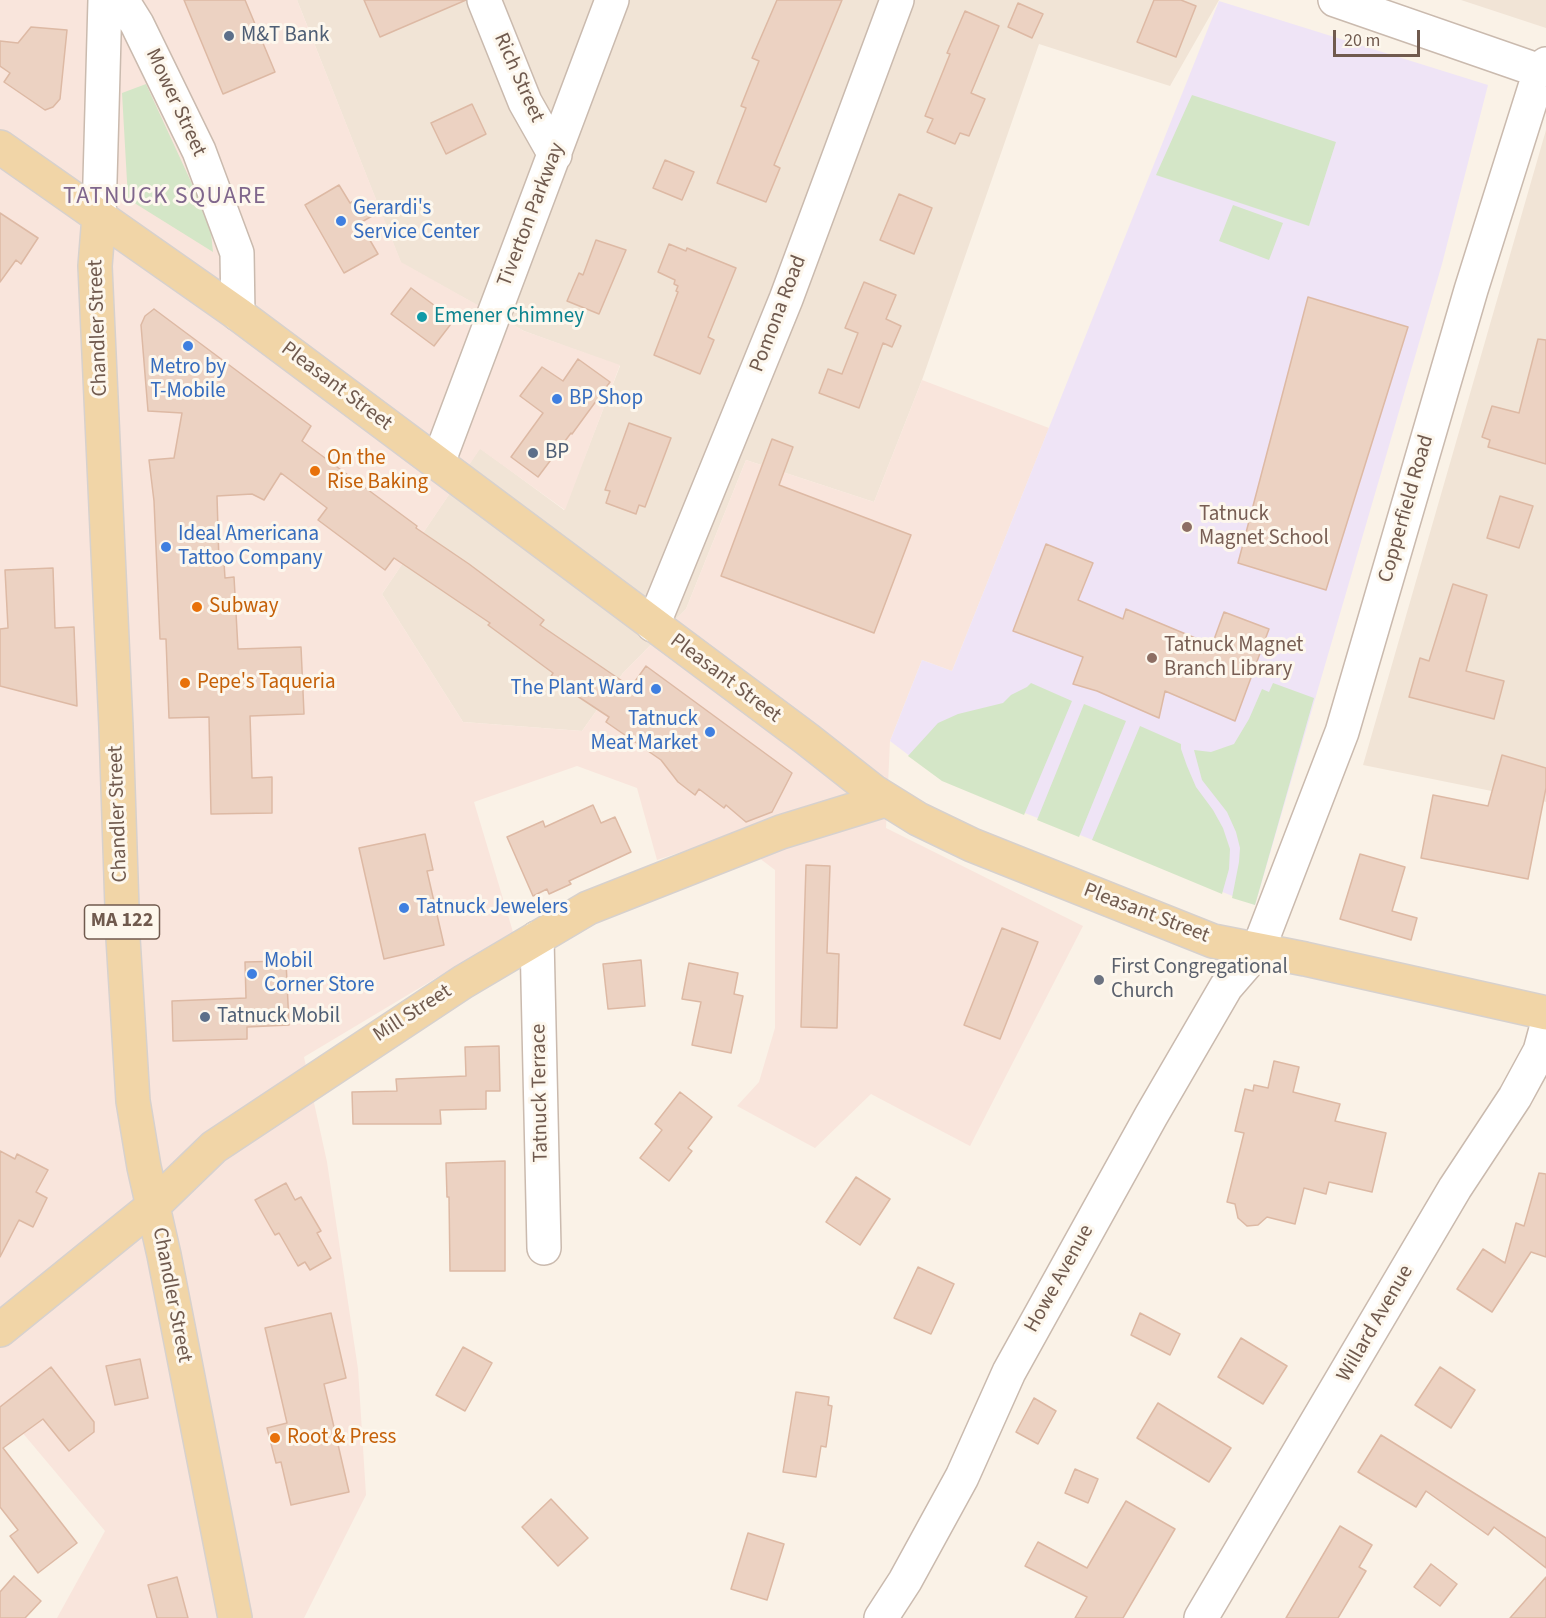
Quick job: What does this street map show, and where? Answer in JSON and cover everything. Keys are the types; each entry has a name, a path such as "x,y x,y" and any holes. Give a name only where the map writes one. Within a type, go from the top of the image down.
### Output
{"main road":[{"name":"Pleasant Street","path":"0,147 238,314 885,800 918,819 972,845 1213,941 1305,959 1546,1013"},
{"name":"Chandler Street","path":"99,216 95,266 124,974 136,1128 235,1618"},
{"name":"Mill Street","path":"0,1330 153,1206 214,1147 446,993 537,938 588,908 781,832 885,800"}],"street":[{"path":"99,216 105,0"},
{"name":"Mower Street","path":"122,0 138,24 199,151 237,253 238,314"},
{"name":"Rich Street","path":"484,0 525,102 555,155"},
{"name":"Tiverton Parkway","path":"438,463 612,0"},
{"name":"Pomona Road","path":"653,625 786,299 897,0"},
{"path":"1335,0 1543,68"},
{"name":"Copperfield Road","path":"1258,950 1342,732 1471,290 1543,68"},
{"name":"Tatnuck Terrace","path":"537,938 544,1248"},
{"name":"Howe Avenue","path":"882,1618 962,1478 1009,1372 1151,1116 1226,987 1258,950"},
{"name":"Willard Avenue","path":"1201,1618 1455,1188 1515,1097 1540,1051 1546,1029"}],"shaded area":[{"path":"0,0 297,0 401,262 524,331 620,365 565,510 480,449 382,594 463,722 582,731 623,673 686,609 746,460 874,502 922,380 1049,428 952,671 922,660 890,741 886,828 1083,926 970,1146 871,1094 815,1148 737,1106 759,1082 775,1028 775,870 730,836 657,860 637,788 577,766 474,802 513,932 304,1057 327,1162 358,1369 366,1495 304,1618 57,1618 105,1531 0,1406"},
{"path":"297,0 1219,0 1170,86 1039,44 922,380 874,502 746,460 686,609 623,673 582,731 463,722 382,594 480,448 564,510 620,366 524,331 401,263"},
{"path":"1461,0 1546,0 1546,28"},
{"name":"Tatnuck Magnet School","path":"1219,1 1488,85 1442,264 1255,905 940,779 890,741 922,660 952,671"},
{"path":"1546,130 1546,802 1363,765"}],"green space":[{"name":"TATNUCK SQUARE","path":"146,84 210,223 213,252 128,199 122,93"},
{"path":"1192,95 1336,142 1309,226 1156,175"},
{"path":"1233,205 1283,223 1269,260 1219,241"},
{"path":"1031,683 1072,701 1024,815 942,781 908,756 938,723 958,714 1003,703 1011,695"},
{"path":"1273,683 1314,698 1255,905 1232,898 1240,848 1236,832 1227,812 1202,780 1194,750 1211,752 1234,744 1249,719 1262,689 1269,692"},
{"path":"1084,704 1126,721 1079,837 1037,820"},
{"path":"1140,726 1181,744 1196,787 1223,828 1230,849 1229,869 1222,894 1092,840"}],"building":[{"name":"M&T Bank","path":"184,0 245,0 275,72 223,94"},
{"path":"364,0 466,0 380,37"},
{"path":"777,0 842,0 774,165 780,168 766,202 717,183 746,108 741,106 759,61 752,58"},
{"path":"1154,0 1181,0 1196,6 1176,57 1137,42"},
{"path":"1018,3 1043,14 1032,38 1008,27"},
{"path":"965,11 999,26 971,93 985,99 969,136 960,133 955,144 927,132 933,119 925,116 950,54 947,53"},
{"path":"31,27 67,30 60,99 53,107 45,110 4,82 10,73 0,66 0,41 18,43"},
{"path":"472,104 486,134 446,154 431,123"},
{"path":"665,160 694,172 682,200 653,188"},
{"name":"Gerardi's Service Center","path":"339,185 350,203 361,197 372,216 360,223 378,254 344,273 305,205"},
{"path":"899,194 932,208 914,254 880,240"},
{"path":"0,213 38,238 21,264 16,260 0,282"},
{"path":"596,240 626,250 599,314 567,301 579,273 583,275"},
{"path":"669,244 686,251 687,248 736,268 708,337 714,340 700,374 654,355 678,292 676,291 678,286 674,284 675,280 658,272"},
{"path":"864,282 896,295 886,319 901,326 892,347 883,343 859,408 819,393 828,369 842,374 858,333 845,328"},
{"name":"Emener Chimney","path":"411,288 454,320 434,346 391,314"},
{"path":"1308,297 1408,327 1326,590 1238,563"},
{"path":"154,309 311,426 302,441 417,526 416,528 544,620 540,625 631,687 646,666 792,773 772,812 746,822 726,805 724,808 699,789 695,795 678,782 661,760 606,722 609,717 550,678 553,673 488,625 490,623 394,558 385,570 318,520 327,508 281,473 264,500 252,494 217,496 219,563 224,563 225,578 234,577 238,649 301,647 304,714 250,716 252,778 272,777 272,813 211,814 209,717 169,718 166,639 160,639 154,501 149,460 174,458 182,413 148,411 141,325 145,316"},
{"path":"1538,339 1546,340 1546,464 1488,447 1490,440 1482,437 1492,406 1519,413"},
{"path":"578,359 610,382 538,477 511,457 543,413 520,396 542,367 563,381"},
{"path":"629,423 671,438 645,507 639,505 636,514 606,503 610,491 605,490"},
{"path":"772,439 793,447 779,485 911,535 874,633 721,576"},
{"path":"1500,496 1533,506 1519,548 1487,538"},
{"path":"1046,544 1093,563 1078,600 1123,619 1126,609 1212,645 1224,612 1269,629 1235,721 1165,691 1159,718 1097,691 1073,684 1083,657 1013,631"},
{"path":"53,568 55,628 74,627 77,706 0,686 0,629 8,628 5,570"},
{"path":"1453,584 1487,595 1466,671 1504,681 1494,719 1409,697 1420,658 1429,661"},
{"path":"1502,755 1546,768 1546,788 1528,879 1421,858 1433,795 1488,806"},
{"path":"593,805 601,823 615,817 631,852 569,881 571,884 549,894 547,889 533,896 507,837 543,821 545,827"},
{"name":"Tatnuck Jewelers","path":"425,834 433,870 427,871 444,945 384,959 359,848"},
{"path":"1360,854 1405,867 1392,911 1417,918 1411,940 1340,919"},
{"path":"806,865 830,866 827,953 839,954 837,1028 801,1027"},
{"path":"1002,928 1038,942 1000,1039 964,1025"},
{"path":"641,960 645,1006 608,1009 603,964"},
{"path":"286,961 289,1025 247,1027 247,1039 173,1041 172,1001 246,998 245,962"},
{"path":"689,963 738,973 734,994 743,996 731,1053 692,1045 701,1002 682,999"},
{"path":"499,1046 500,1091 486,1091 486,1109 440,1110 441,1124 353,1124 352,1092 397,1091 396,1079 466,1076 465,1047"},
{"path":"1274,1061 1299,1067 1293,1092 1340,1104 1335,1121 1386,1133 1372,1192 1329,1182 1326,1194 1304,1188 1295,1224 1267,1217 1258,1225 1247,1226 1238,1218 1235,1204 1227,1202 1244,1133 1235,1131 1245,1089 1253,1091 1254,1085 1268,1088"},
{"path":"680,1092 712,1117 688,1148 692,1151 669,1181 640,1158 662,1130 655,1124"},
{"path":"0,1151 15,1159 17,1154 48,1170 36,1192 47,1198 33,1227 19,1220 0,1257"},
{"path":"505,1161 505,1271 450,1271 446,1163"},
{"path":"1539,1173 1546,1174 1546,1257 1531,1252 1492,1312 1457,1289 1483,1249 1505,1263 1516,1223 1524,1226"},
{"path":"856,1177 890,1199 860,1245 826,1222"},
{"path":"286,1183 295,1200 301,1197 321,1231 317,1233 331,1258 310,1270 305,1262 298,1266 279,1233 275,1235 255,1200"},
{"path":"918,1267 954,1284 931,1334 894,1318"},
{"path":"331,1313 346,1378 324,1384 349,1492 291,1505 281,1462 276,1463 267,1428 287,1423 265,1328"},
{"path":"1140,1313 1180,1334 1170,1355 1131,1335"},
{"path":"1241,1338 1287,1366 1263,1404 1218,1377"},
{"path":"463,1347 492,1363 465,1411 436,1395"},
{"path":"140,1359 148,1398 115,1405 106,1366"},
{"path":"51,1367 94,1422 94,1432 69,1451 43,1419 3,1448 77,1543 38,1573 10,1536 18,1530 0,1507 0,1407"},
{"path":"1440,1367 1475,1390 1451,1428 1415,1405"},
{"path":"796,1392 829,1397 828,1405 832,1406 826,1447 821,1446 816,1477 783,1472"},
{"path":"1034,1398 1056,1411 1038,1444 1016,1432"},
{"path":"1158,1403 1231,1448 1209,1482 1137,1438"},
{"path":"1381,1435 1546,1538 1546,1568 1494,1527 1488,1535 1426,1491 1416,1507 1358,1472"},
{"path":"1075,1469 1098,1479 1088,1503 1065,1493"},
{"path":"551,1499 588,1538 558,1566 522,1527"},
{"path":"1126,1501 1175,1529 1123,1618 1075,1618 1087,1597 1025,1566 1038,1542 1087,1568"},
{"path":"1340,1526 1372,1545 1359,1567 1366,1571 1338,1618 1286,1618"},
{"path":"748,1533 784,1544 767,1600 731,1589"},
{"path":"1431,1564 1457,1584 1440,1606 1414,1587"},
{"path":"14,1576 41,1601 25,1618 0,1618 0,1592"},
{"path":"177,1577 188,1618 157,1618 148,1585"},
{"path":"1546,1577 1546,1618 1510,1618"}],"place":[{"name":"M&T Bank","path":"229,36"},
{"name":"Gerardi's Service Center","path":"341,221"},
{"name":"Emener Chimney","path":"422,317"},
{"name":"Metro by T-Mobile","path":"188,346"},
{"name":"BP Shop","path":"557,399"},
{"name":"BP","path":"533,453"},
{"name":"On the Rise Baking","path":"315,471"},
{"name":"Tatnuck Magnet School","path":"1187,527"},
{"name":"Ideal Americana Tattoo Company","path":"166,547"},
{"name":"Subway","path":"197,607"},
{"name":"Tatnuck Magnet Branch Library","path":"1152,658"},
{"name":"Pepe's Taqueria","path":"185,683"},
{"name":"The Plant Ward","path":"656,689"},
{"name":"Tatnuck Meat Market","path":"710,732"},
{"name":"Tatnuck Jewelers","path":"404,908"},
{"name":"Mobil Corner Store","path":"252,974"},
{"name":"First Congregational Church","path":"1099,980"},
{"name":"Tatnuck Mobil","path":"205,1017"},
{"name":"Root & Press","path":"275,1438"}],"district":[{"name":"TATNUCK SQUARE","path":"165,198"}]}
